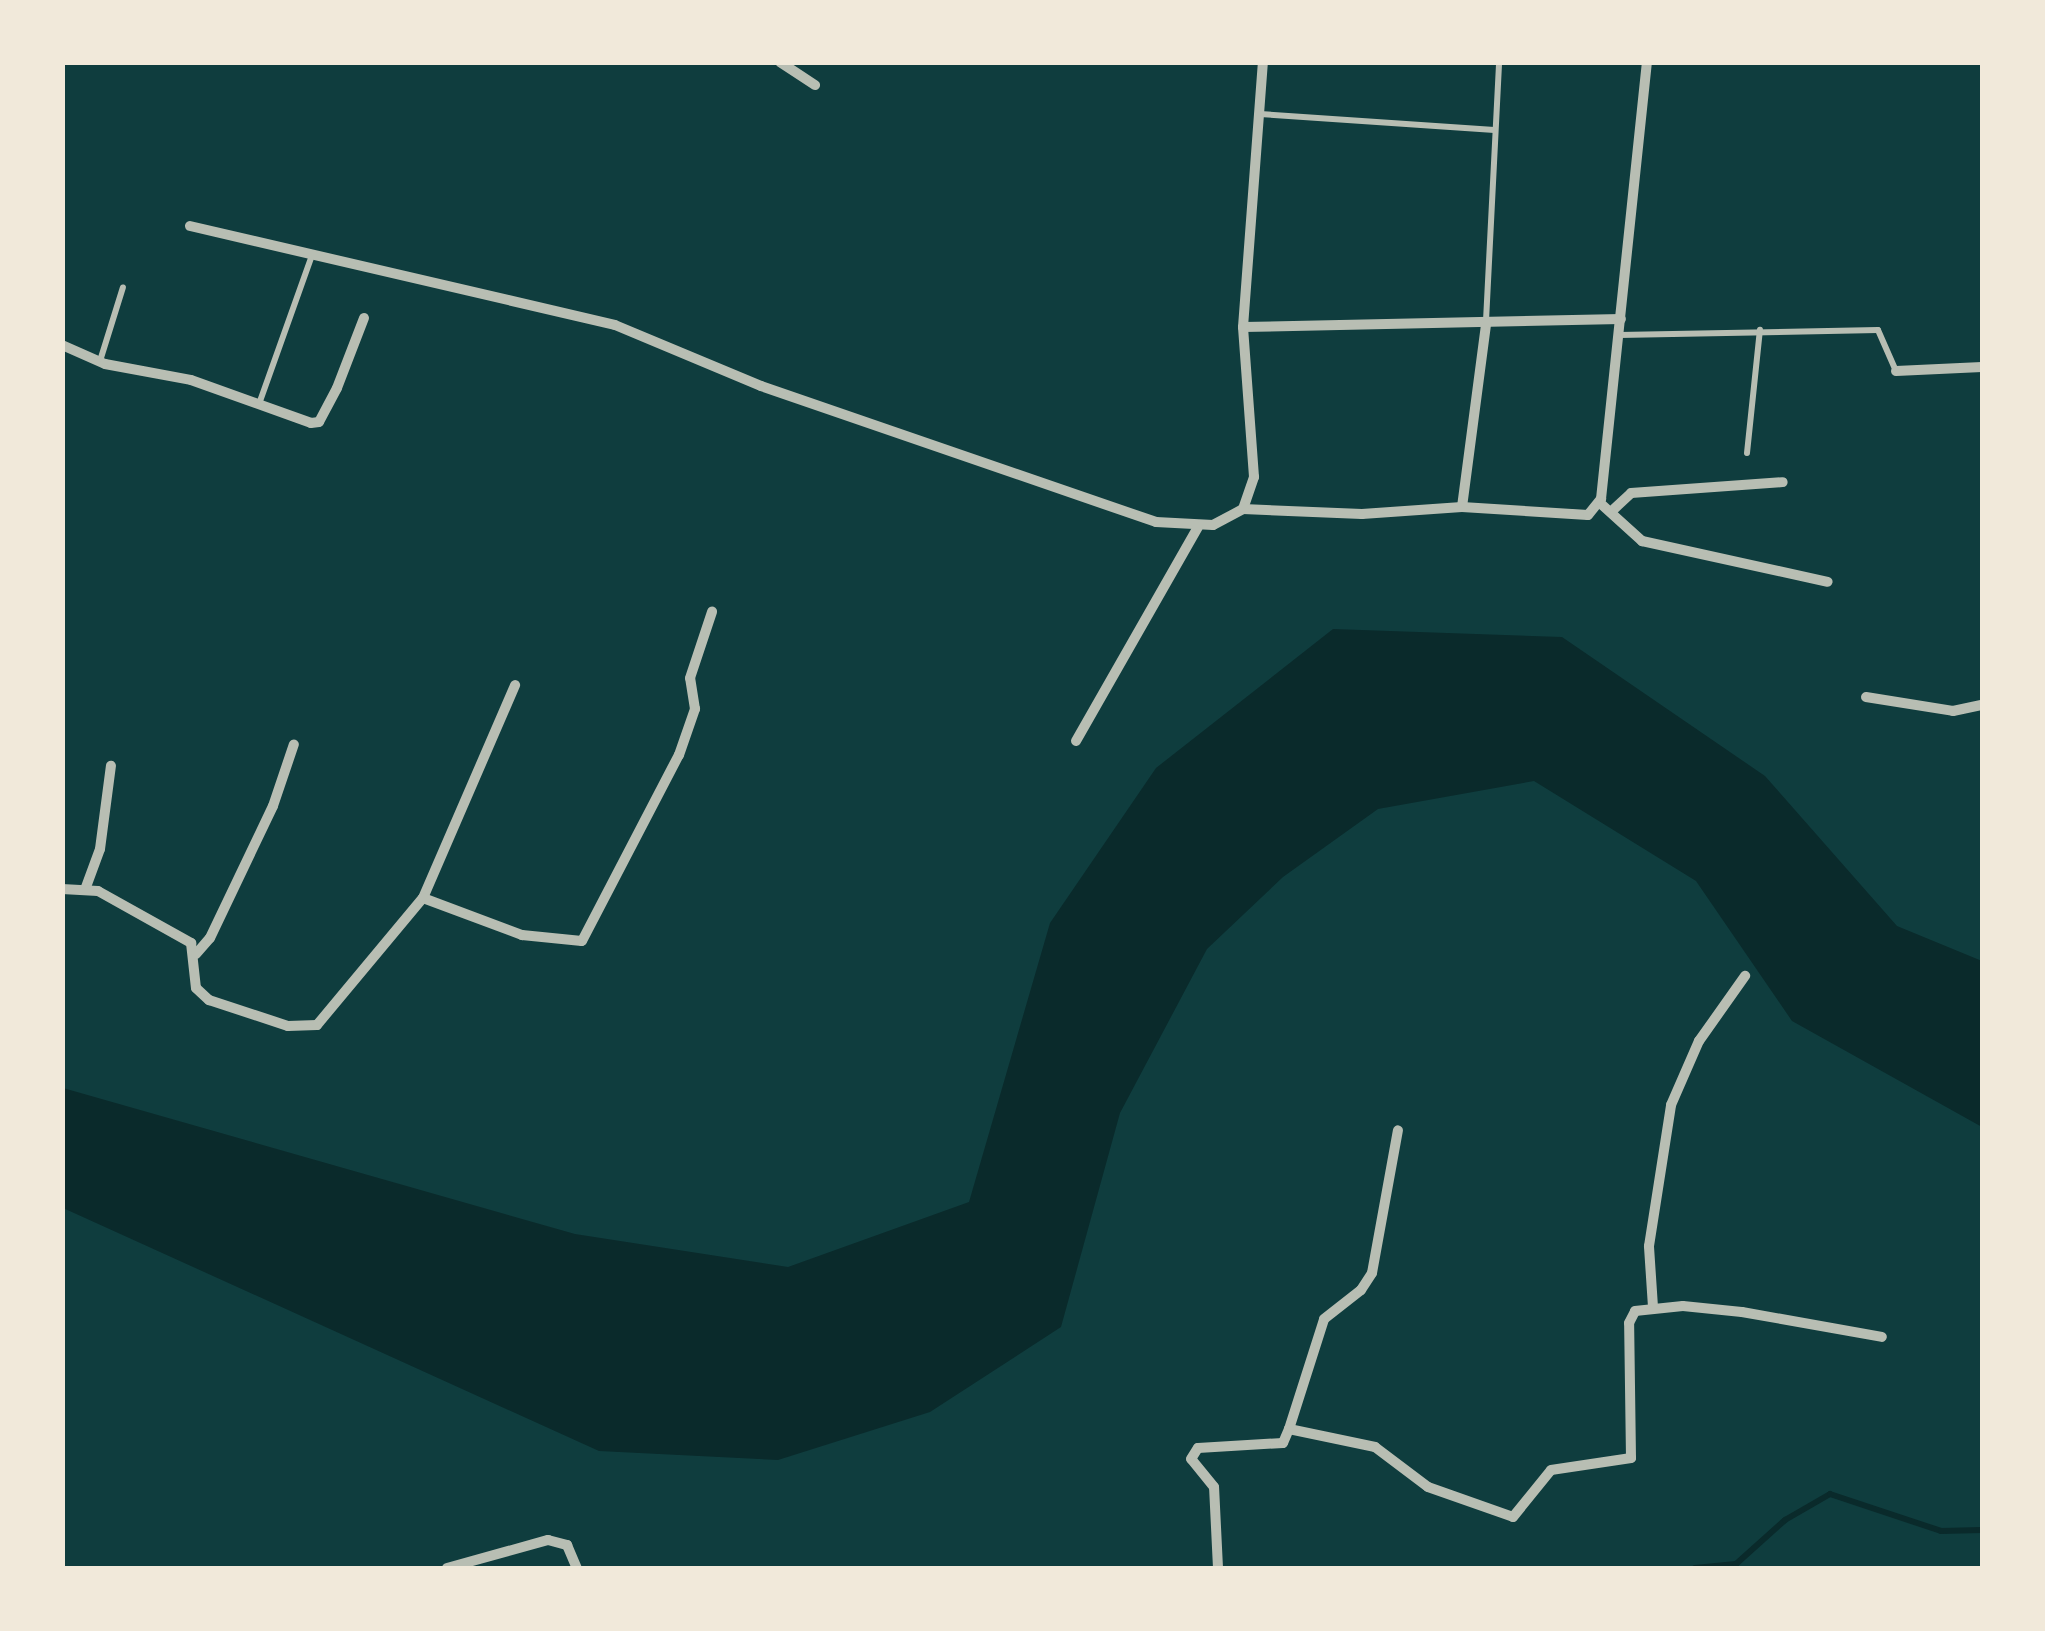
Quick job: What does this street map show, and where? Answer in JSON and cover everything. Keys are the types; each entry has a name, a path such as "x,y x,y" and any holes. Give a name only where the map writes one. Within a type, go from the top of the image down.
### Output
{"street":[{"path":"780,62 815,85"},
{"path":"1243,510 1254,477 1243,327 1263,62"},
{"path":"190,226 312,254 379,275 590,317 761,386 1156,522 1198,527 1243,510 1362,514 1462,507 1588,514 1600,503 1647,62"},
{"path":"62,345 100,362 191,380 319,422 364,318"},
{"path":"1243,327 1486,325 1622,319"},
{"path":"1462,507 1486,325"},
{"path":"1896,371 1982,367"},
{"path":"1614,509 1630,492 1784,482"},
{"path":"1600,503 1614,509 1642,540 1828,582"},
{"path":"1076,741 1198,527"},
{"path":"423,898 522,936 582,941 679,756 695,709 690,678 712,612"},
{"path":"62,890 86,888 191,943 196,954 196,988 209,1000 288,1026 317,1025 423,898 515,685"},
{"path":"1866,696 1953,711 1982,706"},
{"path":"196,954 210,938 273,806 294,744"},
{"path":"86,888 100,849 111,766"},
{"path":"1653,1307 1649,1246 1671,1105 1699,1041 1745,976"},
{"path":"1218,1568 1214,1488 1192,1454 1204,1446 1283,1443 1324,1320 1362,1290 1372,1273 1398,1130"},
{"path":"1289,1429 1375,1448 1428,1487 1513,1517 1552,1470 1631,1458 1629,1323 1634,1311 1653,1307 1742,1312 1882,1337"},
{"path":"446,1568 548,1540 567,1545 577,1568"}],"lane":[{"path":"1486,325 1499,62"},
{"path":"1259,114 1494,130"},
{"path":"259,404 312,254"},
{"path":"100,362 123,288"},
{"path":"1747,453 1760,330"},
{"path":"1619,336 1878,330 1896,371"}],"water":[{"path":"1333,629 1562,637 1765,776 1897,926 1982,961 1982,1127 1792,1021 1696,881 1534,781 1378,809 1283,877 1207,949 1120,1113 1061,1327 930,1412 778,1460 599,1451 63,1208 63,1088 575,1234 788,1267 969,1202 1050,923 1156,768"}],"waterway":[{"path":"1695,1568 1736,1564 1785,1520 1830,1494 1941,1531 1982,1530"}]}
